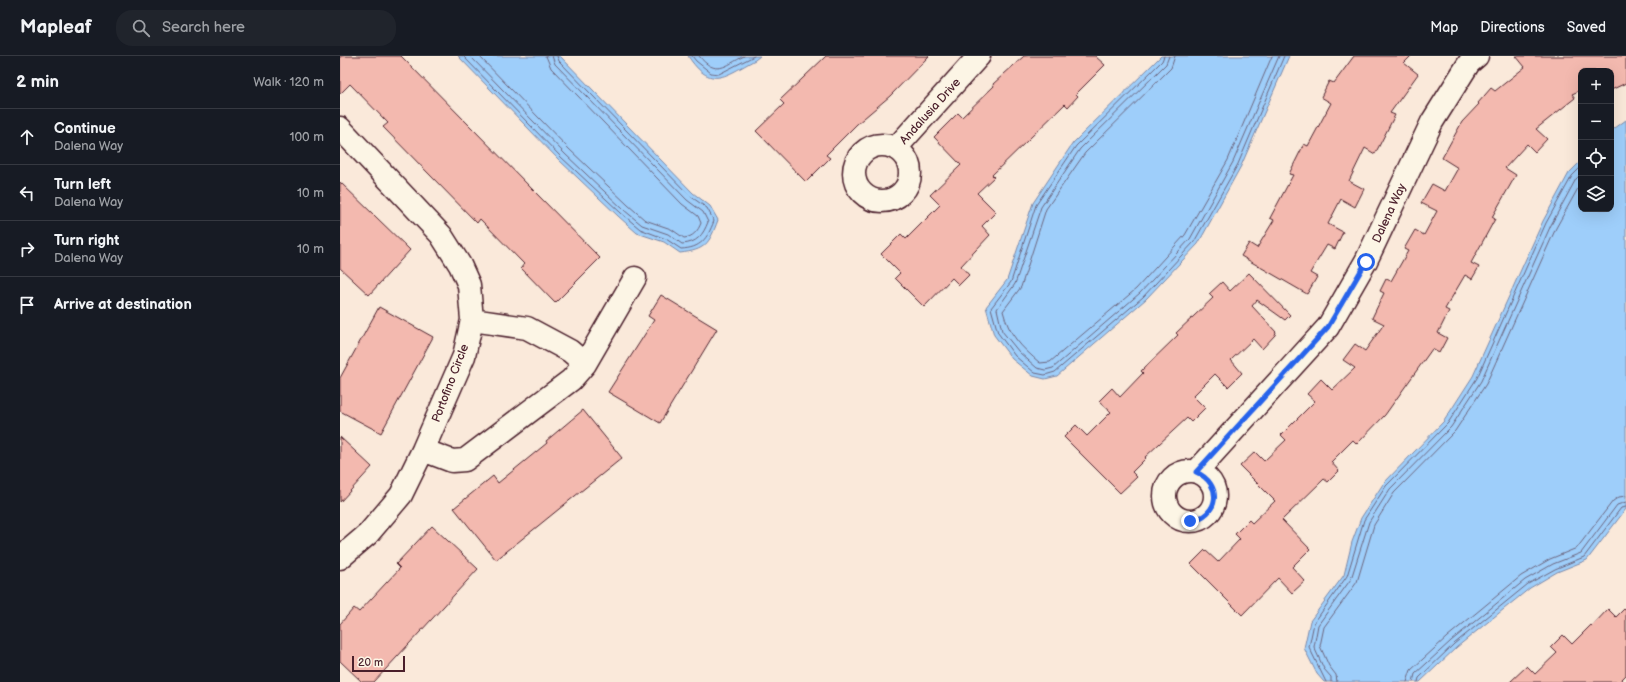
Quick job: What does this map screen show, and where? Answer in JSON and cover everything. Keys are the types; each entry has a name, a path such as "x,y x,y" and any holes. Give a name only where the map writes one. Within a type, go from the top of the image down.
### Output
{"street":[{"name":"Andalusia Drive","path":"896,148 979,56"},
{"name":"Dalena Way","path":"1196,472 1328,327 1366,262 1432,122 1469,64 1476,56"},
{"name":"Portofino Circle","path":"340,128 441,235 460,265 468,285 472,320 464,356 423,450 401,495 368,534 340,558"},
{"path":"423,450 452,461 465,460 571,380 585,364 635,278"},
{"path":"472,320 527,328 570,351 585,364"}],"water":[{"path":"458,56 560,56 693,193 710,206 718,220 709,240 701,248 680,253 664,242 637,233 559,160"},
{"path":"688,56 760,56 727,75 711,77 704,74 696,67"},
{"path":"1161,56 1289,56 1241,166 1198,244 1146,299 1057,376 1045,379 1033,376 1012,359 994,335 986,307 1007,280 1033,203 1073,143"},
{"path":"1626,120 1626,509 1587,560 1557,572 1530,588 1457,647 1420,682 1324,682 1317,674 1304,648 1310,621 1344,575 1352,542 1361,518 1383,484 1444,421 1473,376 1543,221 1569,173 1578,164 1578,212 1614,212 1614,129"}],"building":[{"path":"340,56 401,56 600,258 555,303 521,268 524,264 480,219 477,223 383,127 388,123 350,84 340,94"},
{"path":"826,56 929,56 890,96 857,124 826,155 830,158 806,182 756,131 784,104 780,100"},
{"path":"1024,56 1095,56 1105,65 1076,94 1078,96 1068,107 1065,104 992,175 994,177 977,193 996,212 982,226 990,235 961,266 969,275 959,285 952,278 924,307 895,278 900,273 881,254 901,234 906,239 940,205 930,195 961,165 934,137 958,113 962,117 994,86 993,84"},
{"path":"1354,56 1411,56 1404,63 1418,74 1390,113 1395,115 1375,154 1365,148 1349,181 1364,189 1355,207 1341,199 1328,224 1343,232 1335,249 1327,245 1310,273 1317,277 1307,294 1241,256 1249,243 1257,248 1274,220 1270,218 1293,175 1289,174 1304,144 1308,146 1331,103 1321,97 1329,81 1334,83"},
{"path":"1516,56 1626,56 1626,83 1614,89 1614,68 1578,68 1578,91 1572,94 1575,98 1536,129 1547,139 1535,152 1527,144 1505,168 1516,175 1492,217 1495,219 1471,263 1479,267 1472,279 1465,275 1445,309 1449,311 1438,333 1447,338 1439,353 1432,349 1385,415 1357,444 1353,440 1331,462 1339,471 1328,482 1324,479 1282,520 1310,549 1292,567 1305,581 1292,593 1278,578 1242,615 1191,564 1205,550 1218,562 1240,539 1235,534 1249,520 1252,523 1275,501 1240,466 1255,452 1264,461 1286,440 1281,435 1315,401 1307,394 1321,379 1332,390 1355,368 1343,360 1355,344 1365,351 1384,324 1372,318 1384,293 1380,291 1386,279 1391,281 1408,251 1404,249 1415,230 1424,235 1437,211 1421,203 1432,184 1445,191 1458,168 1442,158 1462,122 1479,104 1478,103 1491,88 1495,91 1525,67"},
{"path":"340,182 410,250 369,295 340,268"},
{"path":"1249,273 1290,315 1285,320 1257,300 1252,306 1276,332 1275,335 1262,349 1253,339 1231,360 1242,373 1228,387 1215,374 1193,396 1205,408 1191,422 1187,418 1145,457 1146,458 1132,472 1137,477 1120,493 1064,437 1076,425 1087,436 1111,412 1099,401 1112,388 1120,397 1143,373 1141,371 1178,335 1176,333 1213,298 1209,294 1222,282 1230,291"},
{"path":"661,295 717,329 660,423 608,392 654,320 648,316"},
{"path":"379,307 433,337 381,433 340,411 340,378"},
{"path":"583,410 622,458 496,560 454,508 493,476 498,483 547,443 546,441"},
{"path":"340,437 372,467 340,502"},
{"path":"432,526 478,569 374,682 362,682 340,661 340,624 354,608 359,612 400,568 396,564"},
{"path":"1626,607 1626,675 1619,682 1510,682 1527,666 1535,674 1557,653 1551,647 1563,635 1572,644 1608,609 1616,617"}],"route":[{"path":"1190,521 1198,520 1205,516 1214,503 1215,495 1213,487 1209,481 1204,475 1196,472 1328,327 1366,262"}]}
